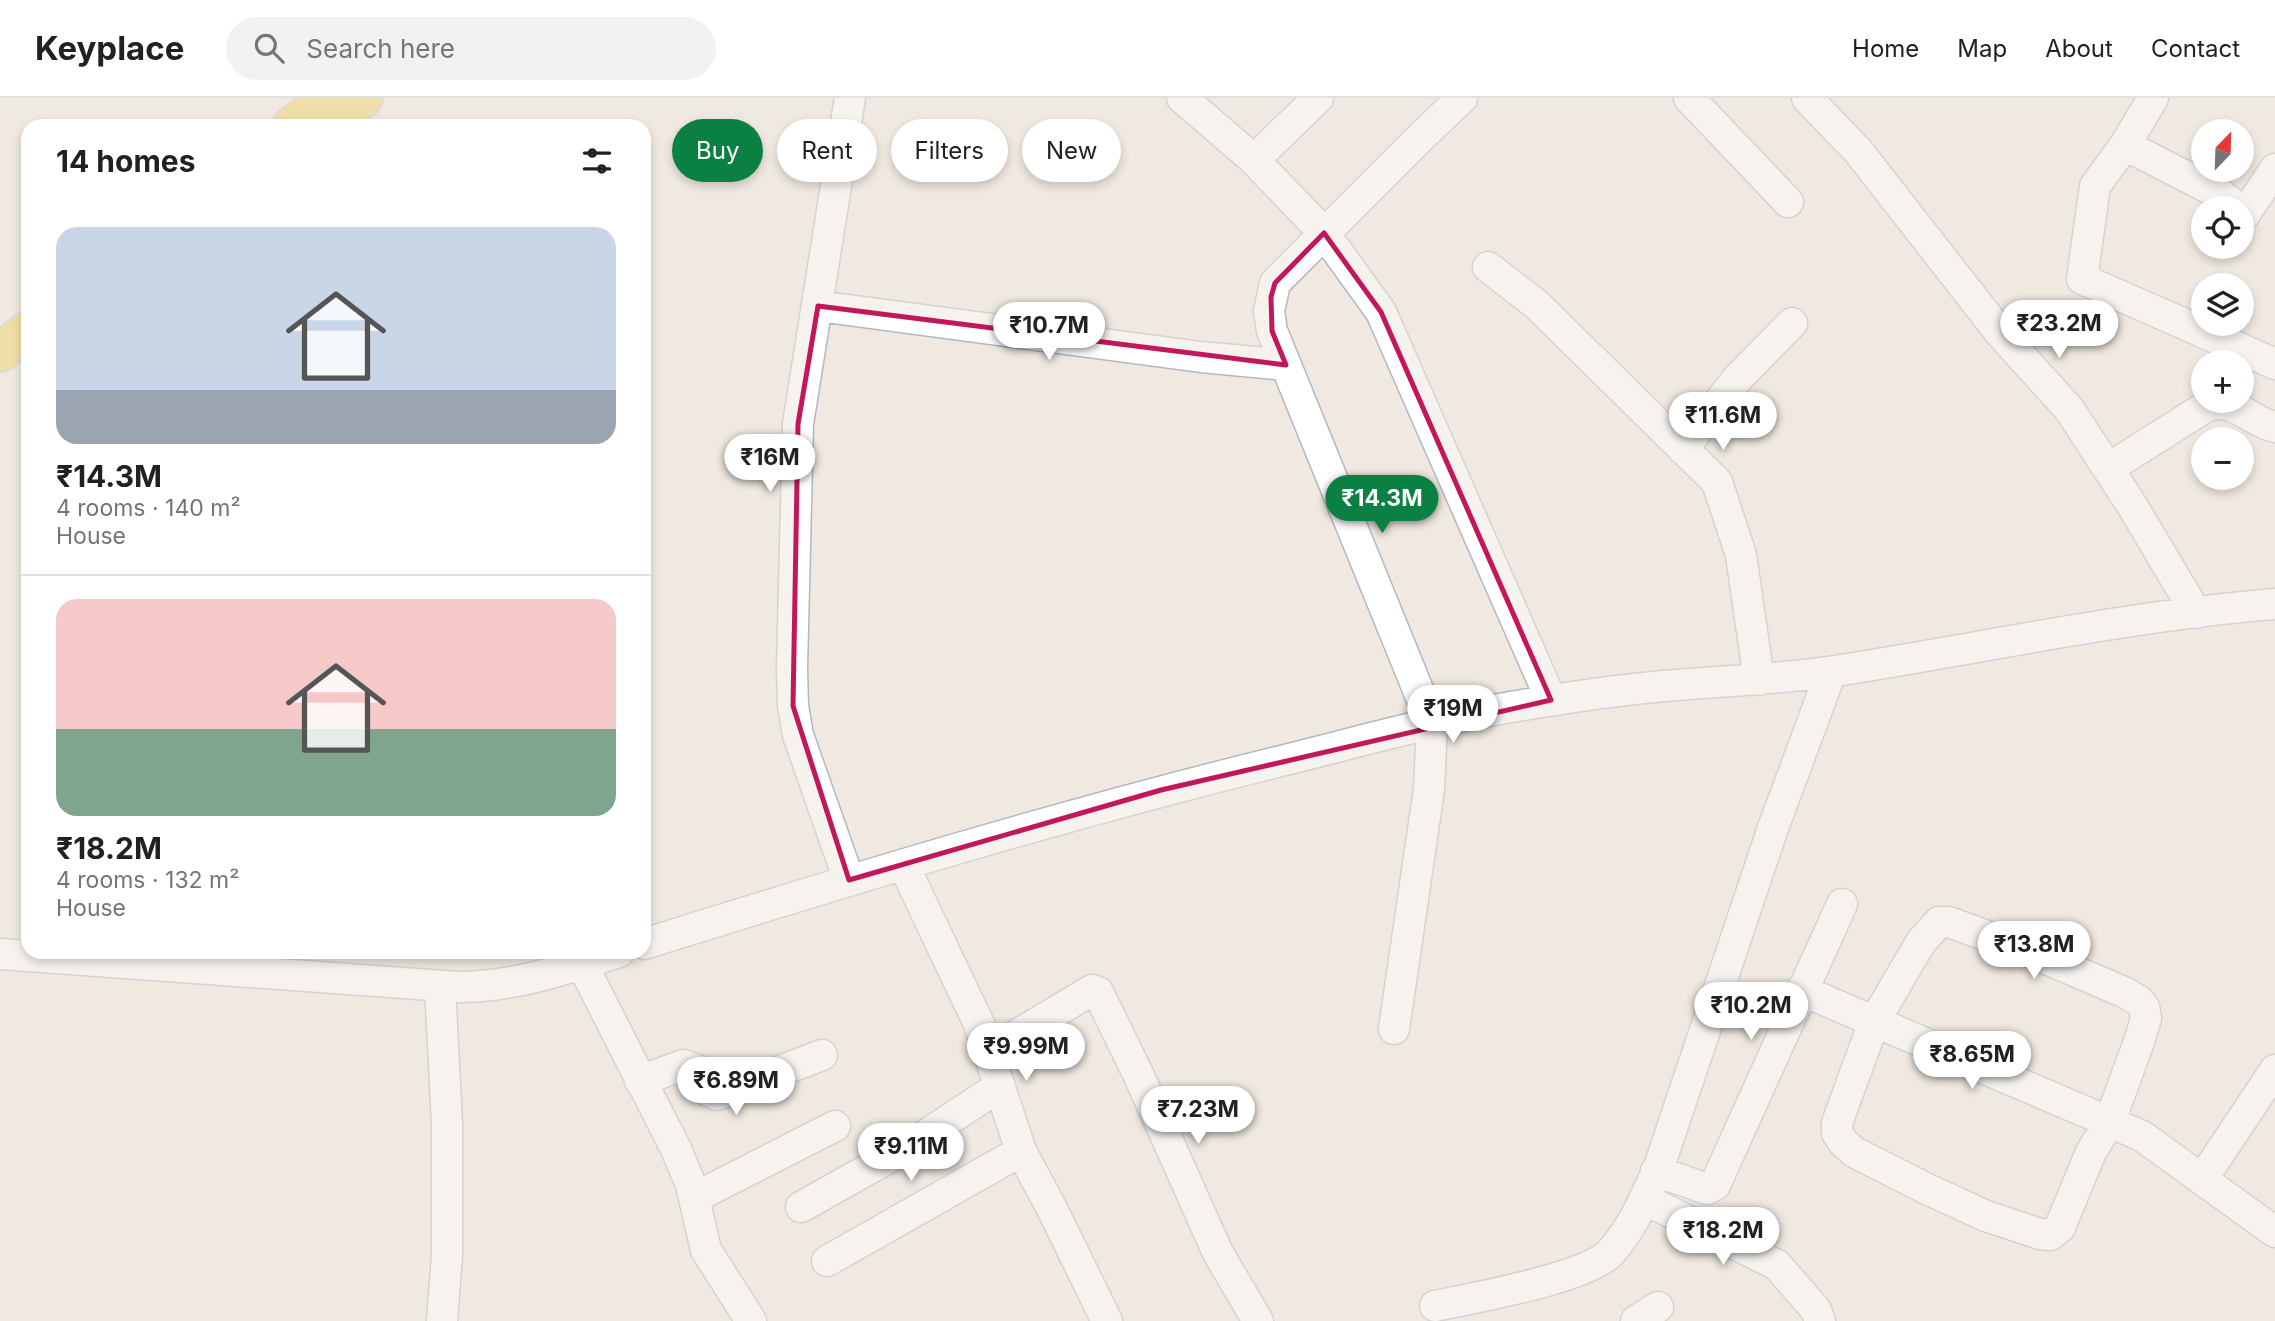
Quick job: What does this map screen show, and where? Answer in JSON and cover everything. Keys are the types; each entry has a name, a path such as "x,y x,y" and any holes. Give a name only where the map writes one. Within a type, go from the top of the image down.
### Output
{"main road":[{"path":"301,119 328,98"},
{"path":"338,119 363,98"},
{"path":"0,352 21,336"},
{"path":"0,377 21,361"}],"street":[{"path":"849,880 798,735 793,706 792,655 798,425 850,98"},
{"path":"1182,98 1254,160 1324,233 1381,312 1551,700"},
{"path":"1254,160 1318,98"},
{"path":"1394,1029 1429,789 1432,724 1272,331 1269,311 1275,283 1462,98"},
{"path":"1688,98 1788,202"},
{"path":"1807,98 1858,151 2001,334 2069,409 2109,468 2196,614"},
{"path":"2153,98 2125,145 2095,186 2082,279 2275,364"},
{"path":"2125,145 2222,196"},
{"path":"2254,200 2275,169"},
{"path":"1488,267 1536,304 1717,482 1741,555 1759,680"},
{"path":"818,306 1201,357 1286,365"},
{"path":"1683,449 1737,379 1792,323"},
{"path":"2109,468 2207,406 2227,404 2275,427"},
{"path":"651,942 1048,821 1161,790 1432,724 1551,700 1637,688 1831,672 2086,627 2275,604"},
{"path":"1435,1306 1540,1282 1591,1267 1609,1254 1638,1213 1656,1171 1773,828 1831,672"},
{"path":"904,866 979,1024 1021,1151 1107,1321"},
{"path":"1656,1171 1707,1189 1715,1185 1842,904"},
{"path":"1939,922 1949,922 2028,951 2126,993 2144,1007 2146,1018 2140,1039 2110,1121 2091,1153 2057,1231 2050,1235 2040,1234 1986,1216 1854,1152 1843,1142 1837,1124 1874,1022 1921,942 1939,922"},
{"path":"0,954 21,956"},
{"path":"69,959 485,987 520,982 597,959"},
{"path":"582,964 676,1149 694,1198 706,1250 751,1321"},
{"path":"440,986 447,1124 447,1255 442,1321"},
{"path":"990,1051 1092,990 1098,992 1219,1253 1258,1321"},
{"path":"1801,990 2142,1136 2275,1232"},
{"path":"640,1081 683,1065 696,1070 708,1091 716,1095 822,1055"},
{"path":"2203,1178 2275,1070"},
{"path":"801,1207 906,1147 1000,1086"},
{"path":"694,1198 835,1126"},
{"path":"827,1261 1021,1151"},
{"path":"1644,1199 1777,1265 1816,1310 1820,1321"}],"highlighted area":[{"path":"1324,233 1381,312 1551,700 1161,790 849,880 793,706 798,424 818,306 1286,365 1272,331 1271,297 1275,283"}]}
